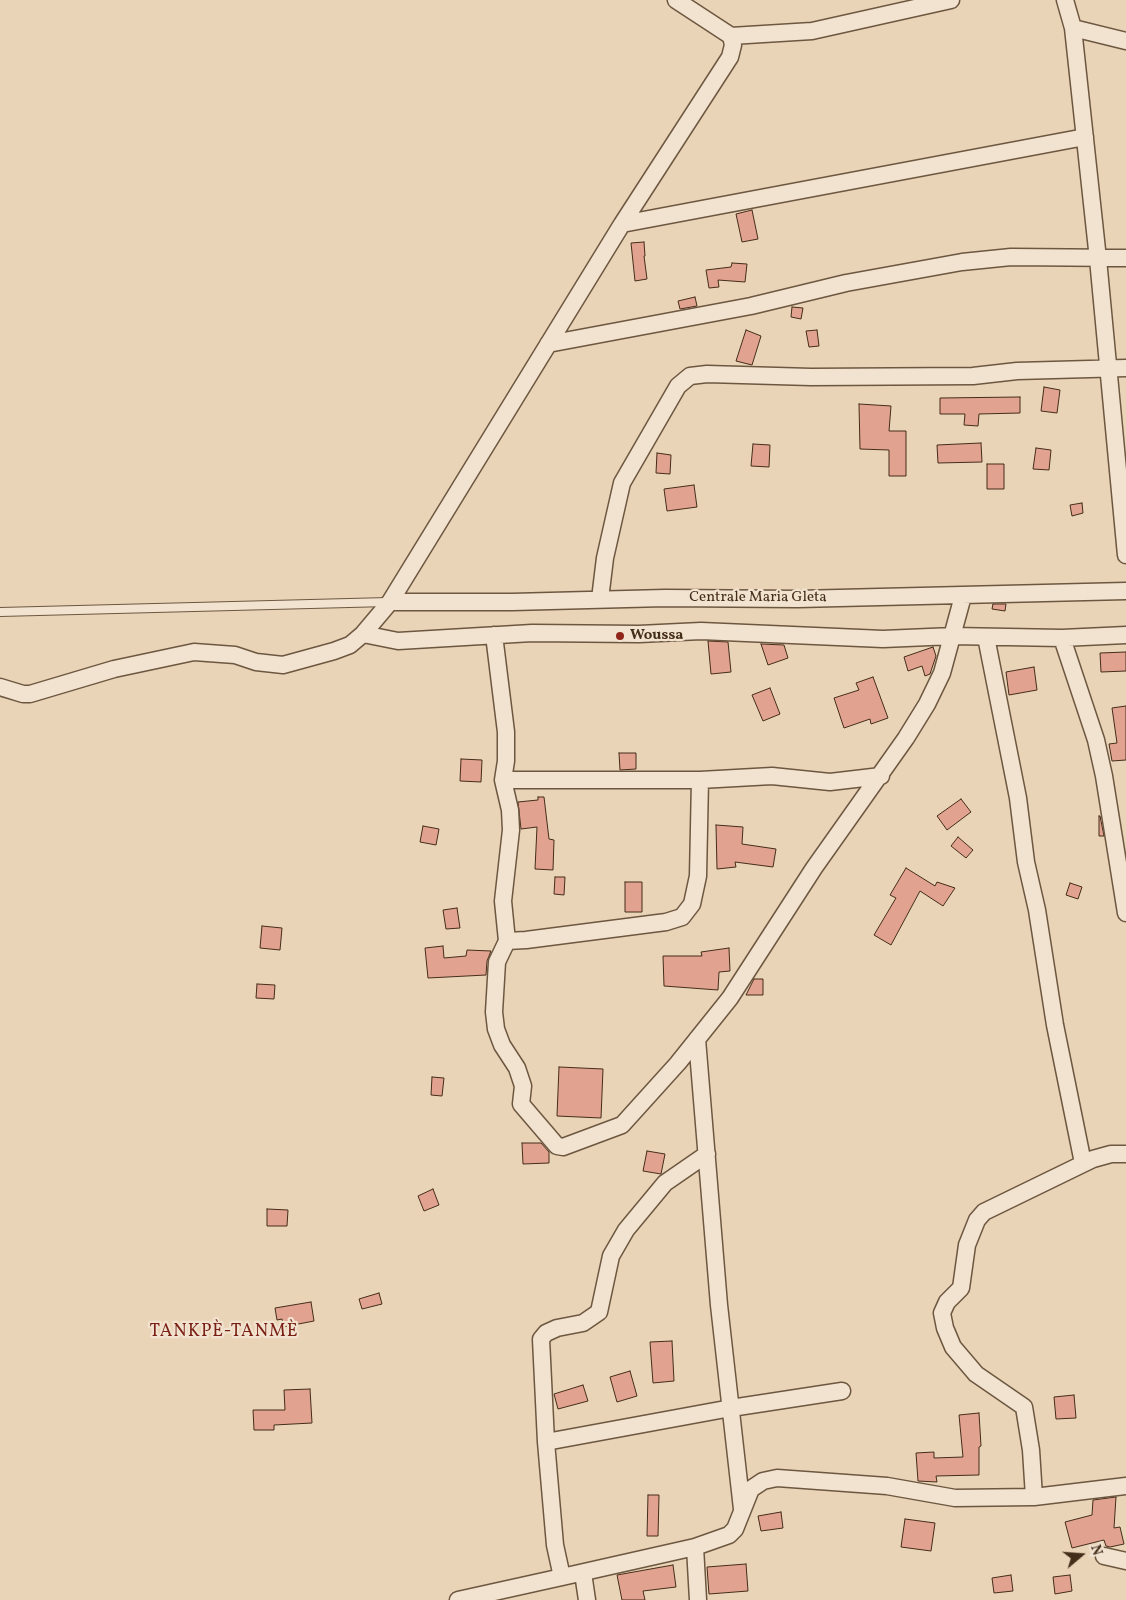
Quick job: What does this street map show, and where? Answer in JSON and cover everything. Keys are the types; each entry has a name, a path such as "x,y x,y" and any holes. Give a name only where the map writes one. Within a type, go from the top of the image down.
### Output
{"street":[{"path":"676,0 731,36 812,31 951,0"},
{"path":"1065,0 1073,28 1109,369 1123,482 1126,555"},
{"path":"1073,28 1126,41"},
{"path":"0,687 23,694 30,694 114,669 194,652 235,654 256,662 283,665 350,645 363,634 390,602 622,224 730,58 733,45 731,36"},
{"path":"622,224 1085,137"},
{"path":"548,344 751,306 846,283 962,262 1011,257 1126,258"},
{"path":"600,599 605,558 622,483 678,386 690,376 707,374 810,377 973,376 1017,371 1126,368"},
{"name":"Centrale Maria Gleta","path":"390,602 963,596 1126,591"},
{"path":"494,635 506,732 506,761 503,780 510,810 511,830 503,901 507,940 497,962 494,1012 496,1029 524,1086 521,1104 557,1146 563,1146 622,1125 730,998 814,868 881,776 927,704 942,673 963,596"},
{"path":"363,634 398,641 494,635 702,631 883,639 953,636 1062,638 1126,635"},
{"path":"986,637 1018,798 1026,862 1055,1025 1084,1163"},
{"path":"1062,638 1096,740 1104,776 1126,913"},
{"path":"503,780 700,780 772,776 830,782 881,776"},
{"path":"507,940 526,940 666,922 682,917 692,904 698,876 700,780"},
{"path":"697,1039 742,1509"},
{"path":"562,1577 555,1545 546,1442 542,1338 546,1333 557,1328 584,1324 599,1312 611,1256 626,1230 665,1183 707,1154"},
{"path":"1034,1497 1031,1450 1024,1407 976,1374 953,1348 945,1328 942,1313 947,1302 961,1288 966,1245 977,1220 984,1212 1084,1163 1112,1154 1126,1154"},
{"path":"546,1442 731,1408 842,1392"},
{"path":"458,1600 695,1547 729,1535 735,1529 751,1489 763,1481 777,1478 887,1486 955,1498 1034,1497 1126,1486"},
{"path":"695,1547 698,1600"},
{"path":"1104,1556 1126,1561"},
{"path":"583,1573 587,1600"}],"lane":[{"path":"0,612 390,602"}],"building":[{"path":"752,210 758,239 742,242 736,214"},
{"path":"644,242 647,279 635,281 631,243"},
{"path":"732,263 747,264 745,282 718,280 719,287 709,288 706,270 731,267"},
{"path":"695,297 697,306 680,309 678,301"},
{"path":"792,307 803,308 801,319 791,317"},
{"path":"746,330 761,336 752,365 736,361"},
{"path":"817,330 819,346 809,347 806,331"},
{"path":"1044,387 1060,390 1057,413 1041,411"},
{"path":"1020,397 1020,413 979,414 978,426 964,425 965,414 940,414 940,398"},
{"path":"859,404 891,406 889,431 906,431 906,476 889,476 889,450 860,449"},
{"path":"981,443 982,462 938,463 937,445"},
{"path":"753,444 770,445 769,467 751,466"},
{"path":"1036,448 1051,450 1049,470 1033,469"},
{"path":"657,453 671,455 670,474 656,473"},
{"path":"987,464 1004,464 1004,489 987,489"},
{"path":"694,485 697,507 667,511 664,489"},
{"path":"1082,503 1083,513 1072,516 1070,505"},
{"path":"993,604 1006,604 1005,611 992,609"},
{"path":"708,641 728,642 731,672 711,674"},
{"path":"761,644 784,645 788,658 768,665"},
{"path":"933,647 936,656 930,674 925,676 922,666 908,671 904,657"},
{"path":"1126,652 1126,671 1101,672 1100,653"},
{"path":"1034,667 1037,690 1009,695 1006,672"},
{"path":"873,677 888,718 871,724 870,719 844,728 834,698 859,690 856,683"},
{"path":"770,688 780,714 763,721 752,695"},
{"path":"1126,706 1126,760 1112,761 1109,744 1117,743 1112,708"},
{"path":"619,753 636,753 636,769 620,770"},
{"path":"461,759 482,760 481,782 460,781"},
{"path":"538,797 544,797 549,839 554,840 553,870 535,869 537,827 521,829 518,802 538,800"},
{"path":"961,799 971,812 947,830 937,816"},
{"path":"1100,816 1104,836 1099,836"},
{"path":"716,825 743,827 742,844 776,849 773,867 735,862 736,867 717,869"},
{"path":"423,826 439,829 436,845 420,842"},
{"path":"958,837 973,850 966,858 951,846"},
{"path":"906,868 935,886 937,882 955,888 943,906 920,891 891,945 874,935 896,898 890,895"},
{"path":"555,877 565,877 564,895 554,894"},
{"path":"625,882 642,882 642,912 625,912"},
{"path":"1070,883 1082,887 1078,899 1066,895"},
{"path":"457,908 460,928 446,929 443,910"},
{"path":"262,926 282,928 280,950 260,948"},
{"path":"443,946 444,958 466,956 467,950 491,951 487,961 486,975 428,978 425,948"},
{"path":"729,948 730,971 719,972 718,990 664,986 663,956 702,956 701,952"},
{"path":"754,979 763,979 763,995 746,995"},
{"path":"257,984 275,985 274,999 256,998"},
{"path":"559,1067 603,1069 601,1118 557,1116"},
{"path":"432,1077 444,1078 442,1096 431,1095"},
{"path":"522,1143 541,1143 549,1152 549,1163 523,1164"},
{"path":"647,1151 665,1154 661,1174 643,1171"},
{"path":"433,1189 439,1205 424,1211 418,1196"},
{"path":"267,1209 288,1210 287,1226 267,1226"},
{"path":"379,1293 382,1304 362,1309 359,1299"},
{"path":"311,1302 314,1321 283,1327 282,1319 277,1320 275,1308"},
{"path":"672,1341 674,1381 653,1383 650,1342"},
{"path":"630,1371 637,1396 617,1402 610,1377"},
{"path":"583,1385 588,1401 558,1409 554,1394"},
{"path":"310,1389 312,1423 274,1425 274,1430 254,1430 253,1410 285,1410 284,1390"},
{"path":"1074,1395 1076,1418 1056,1419 1054,1397"},
{"path":"979,1413 981,1446 979,1447 979,1475 936,1476 937,1482 918,1481 916,1453 934,1452 934,1458 963,1457 959,1415"},
{"path":"648,1495 659,1495 658,1536 647,1536"},
{"path":"1116,1497 1114,1528 1120,1527 1124,1544 1110,1547 1106,1546 1104,1540 1072,1548 1065,1522 1092,1515 1093,1500"},
{"path":"781,1512 783,1528 761,1531 758,1516"},
{"path":"905,1519 935,1523 931,1551 901,1547"},
{"path":"746,1564 748,1591 709,1594 707,1567"},
{"path":"673,1565 676,1587 643,1591 645,1600 622,1600 617,1575"},
{"path":"1011,1575 1013,1591 994,1593 992,1578"},
{"path":"1070,1575 1072,1591 1055,1594 1053,1577"}],"place":[{"name":"Woussa","path":"620,636"}],"district":[{"name":"TANKPÈ-TANMÈ","path":"224,1333"}]}
